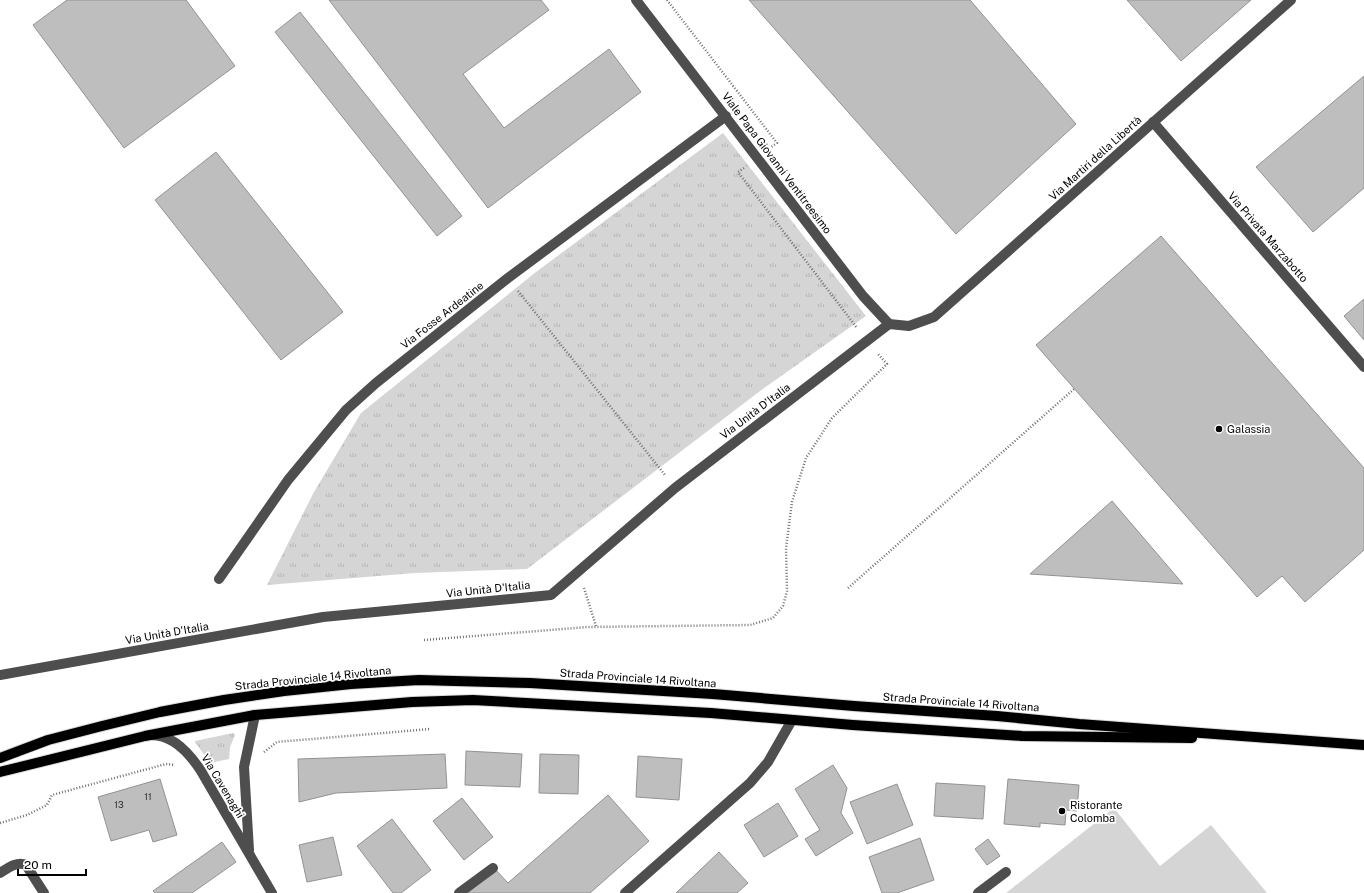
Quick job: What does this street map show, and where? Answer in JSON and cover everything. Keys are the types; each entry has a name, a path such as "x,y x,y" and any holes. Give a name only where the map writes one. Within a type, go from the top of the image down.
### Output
{"main road":[{"name":"Strada Provinciale 14 Rivoltana","path":"0,758 48,740 102,726 160,712 224,700 284,691 351,684 419,680 530,683 713,694 997,716 1079,724 1364,744"},
{"name":"Strada Provinciale 14 Rivoltana","path":"0,772 145,736 256,715 412,702 473,700 711,713 1022,736 1282,738"}],"street":[{"name":"Viale Papa Giovanni Ventitreesimo","path":"636,0 758,157 863,296 889,324"},
{"name":"Via Martiri della Libertà","path":"889,324 909,326 934,316 1291,0"},
{"name":"Via Fosse Ardeatine","path":"219,579 288,480 346,410 376,383 508,278 726,116"},
{"name":"Via Privata Marzabotto","path":"1153,122 1364,367"},
{"name":"Via Unità D'Italia","path":"0,675 323,617 551,595 675,488 889,324"},
{"name":"Via Cavenaghi","path":"249,852 244,767 256,715"},
{"path":"626,892 753,780 772,755 792,720"},
{"name":"Via Cavenaghi","path":"145,736 154,735 167,739 183,748 192,758 272,893"},
{"path":"0,873 22,863 26,865 44,893"},
{"path":"459,893 493,868"},
{"path":"978,893 1006,872"}],"path":[{"path":"424,640 596,626 750,625 773,618 783,606 787,591 786,548 792,502 806,458 832,418 887,364 867,341 738,172 777,143 667,0"},
{"path":"508,278 675,488"},
{"path":"848,588 1074,389"},
{"path":"583,584 596,626"},
{"path":"244,767 277,742 430,729"},
{"path":"0,823 27,815 47,805 52,795 166,764 177,766"}],"green space":[{"path":"723,133 866,316 760,391 527,569 415,573 267,585 314,492 361,413 536,272"},
{"path":"233,733 235,735 230,747 229,759 210,763 195,742 195,741"},
{"path":"1114,808 1160,866 1211,825 1267,893 1006,893"}],"building":[{"path":"67,0 186,0 235,66 124,148 33,25"},
{"path":"329,0 541,0 549,10 463,74 504,128 609,49 641,92 488,208"},
{"path":"749,0 970,0 1076,124 956,234"},
{"path":"1127,0 1251,0 1181,61"},
{"path":"300,12 462,216 437,236 275,32"},
{"path":"1364,76 1364,188 1313,232 1256,167"},
{"path":"216,152 343,312 281,360 155,200"},
{"name":"Galassia","path":"1161,236 1364,468 1364,550 1305,602 1282,576 1257,597 1036,345"},
{"path":"1364,299 1364,340 1344,316"},
{"path":"1112,501 1183,584 1030,574"},
{"path":"466,751 522,754 520,787 465,785"},
{"path":"445,754 447,788 336,793 299,802 298,759"},
{"path":"540,754 579,755 578,794 539,793"},
{"path":"638,756 682,759 679,800 636,797"},
{"path":"833,765 847,788 841,813 853,833 816,856 805,839 820,830 795,789"},
{"path":"160,779 177,835 153,842 149,830 111,841 98,797"},
{"path":"1008,779 1079,785 1077,811 1066,810 1065,825 1040,823 1040,827 1004,824"},
{"path":"936,783 985,786 983,819 934,816"},
{"path":"897,784 913,825 867,844 850,802"},
{"path":"608,795 649,841 590,893 468,893 495,869 508,883"},
{"path":"462,798 493,837 464,860 433,821"},
{"path":"778,803 798,836 764,857 744,825"},
{"path":"392,819 431,870 401,893 393,893 357,846"},
{"path":"333,837 342,875 307,882 299,845"},
{"path":"920,838 934,880 897,893 882,893 869,857"},
{"path":"988,839 1000,856 987,865 975,849"},
{"path":"222,842 236,862 192,893 155,893 153,891"},
{"path":"719,852 748,883 737,893 676,893"}],"place":[{"name":"Galassia","path":"1219,429"},
{"name":"Ristorante Colomba","path":"1062,811"}]}
